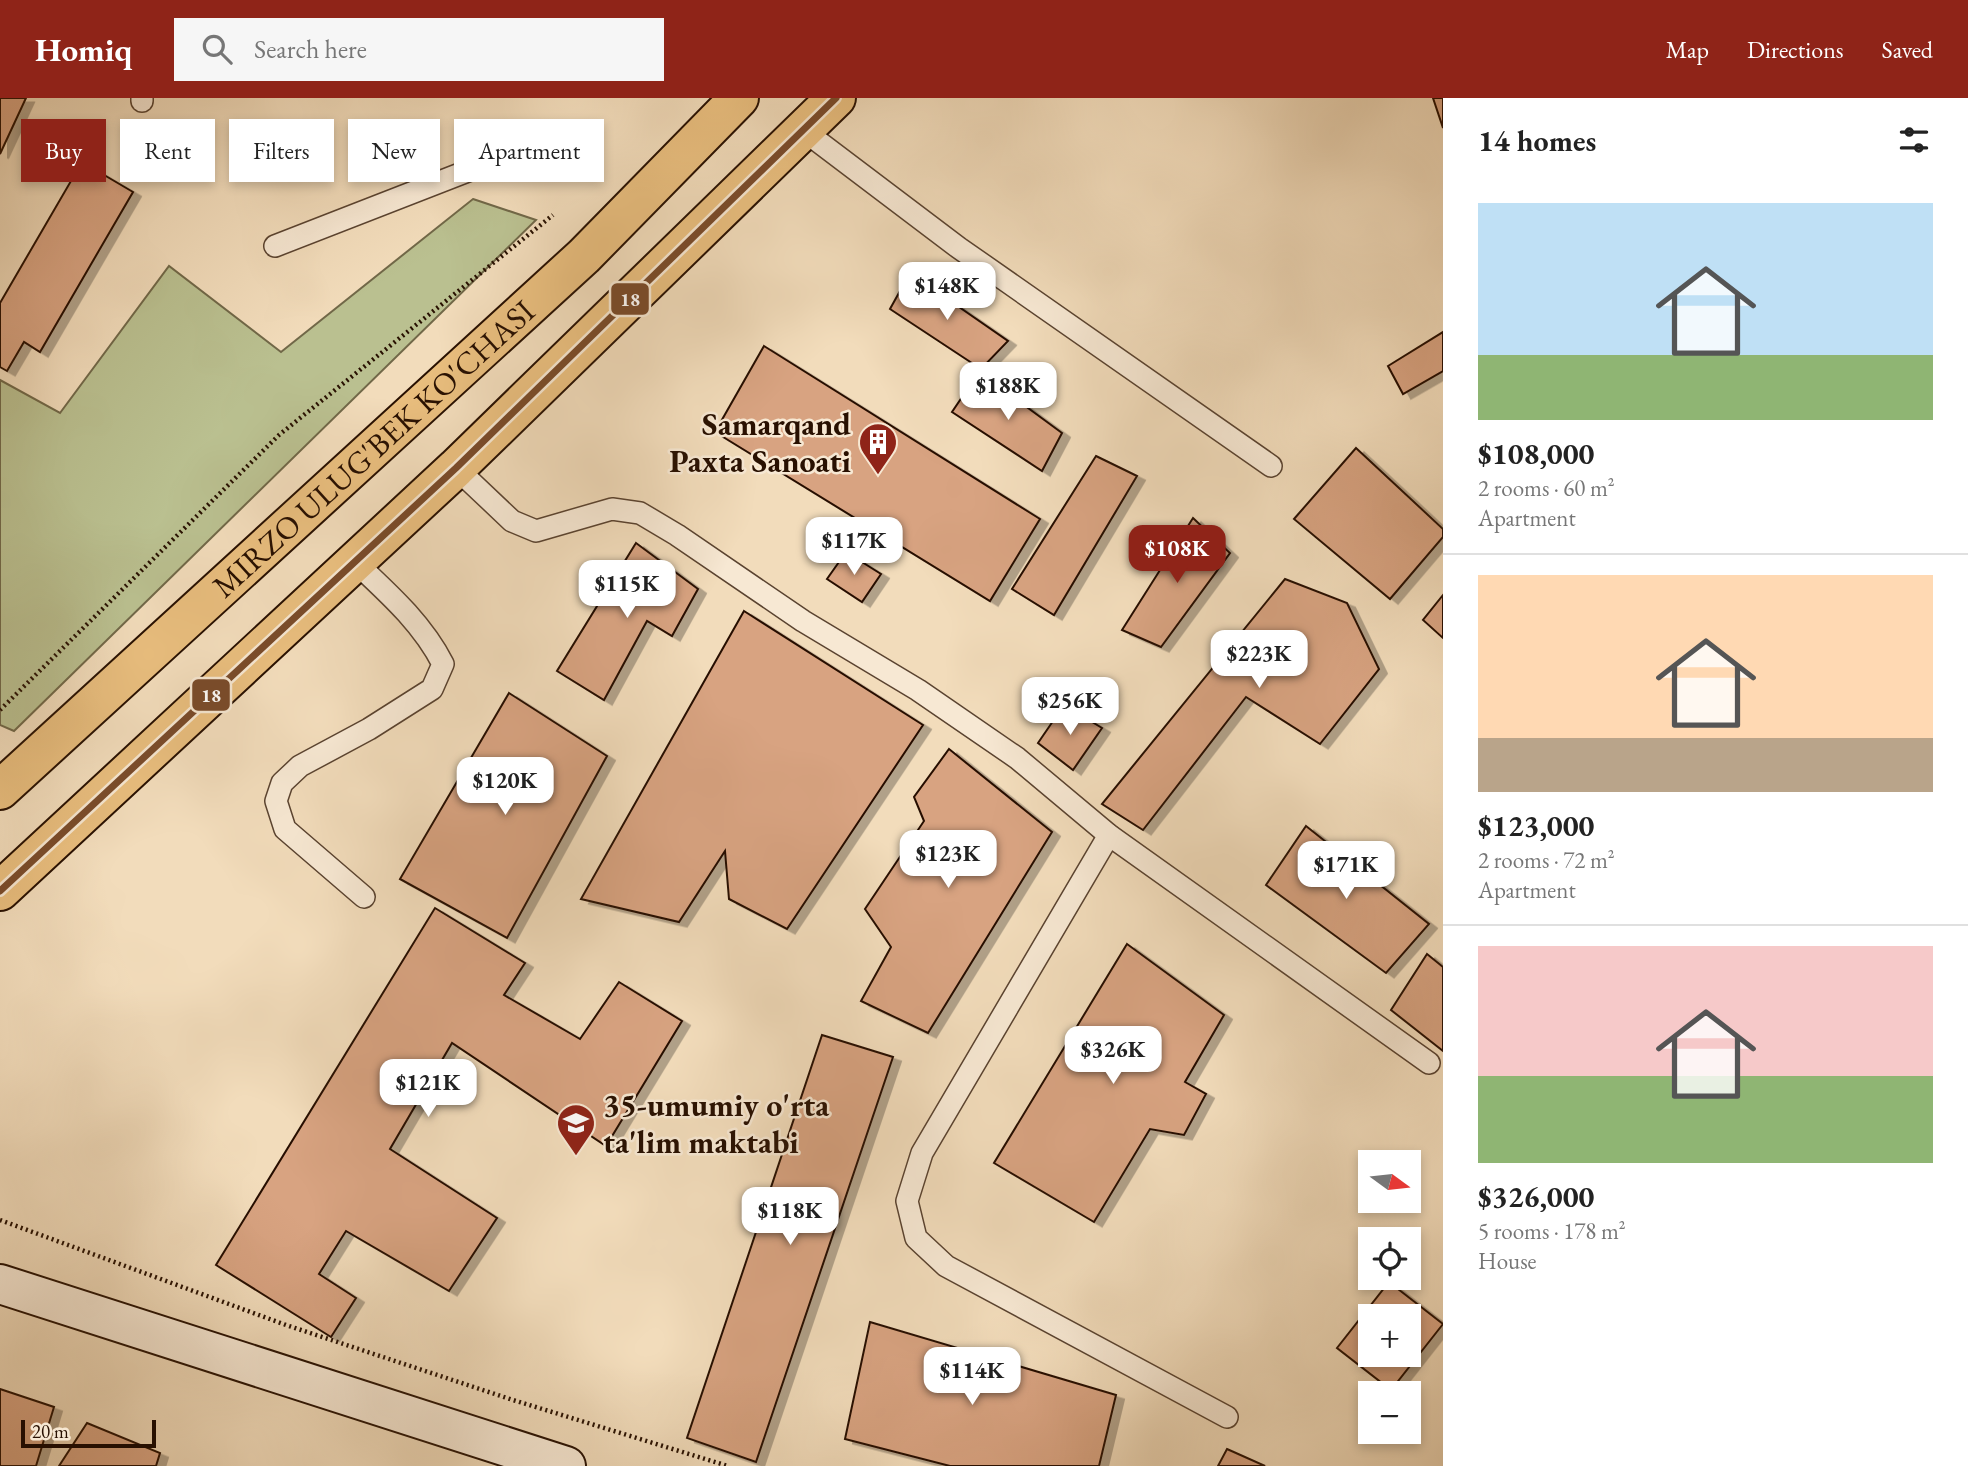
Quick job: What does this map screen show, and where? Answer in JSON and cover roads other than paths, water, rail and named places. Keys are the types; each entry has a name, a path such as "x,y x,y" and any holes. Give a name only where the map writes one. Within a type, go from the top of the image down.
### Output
{"main road":[{"name":"MIRZO ULUG'BEK KO'CHASI","path":"0,790 584,256 739,98"},
{"name":"MIRZO ULUG'BEK KO'CHASI","path":"0,891 456,468 836,98"},
{"path":"0,1284 566,1466"}],"lane":[{"path":"803,130 959,248 1270,466"},
{"path":"275,246 454,176"},
{"path":"456,468 512,522 536,531 612,509 640,513 677,535 803,621 929,697 1017,758 1109,835 1429,1063"},
{"path":"355,562 398,601 431,641 443,664 432,689 369,729 300,766 282,783 276,801 285,829 364,897"},
{"path":"1109,835 922,1153 907,1201 916,1238 946,1266 1227,1417"}],"place":[{"name":"Samarqand Paxta Sanoati","path":"878,476"},
{"name":"35-umumiy o'rta ta'lim maktabi","path":"576,1157"}]}
